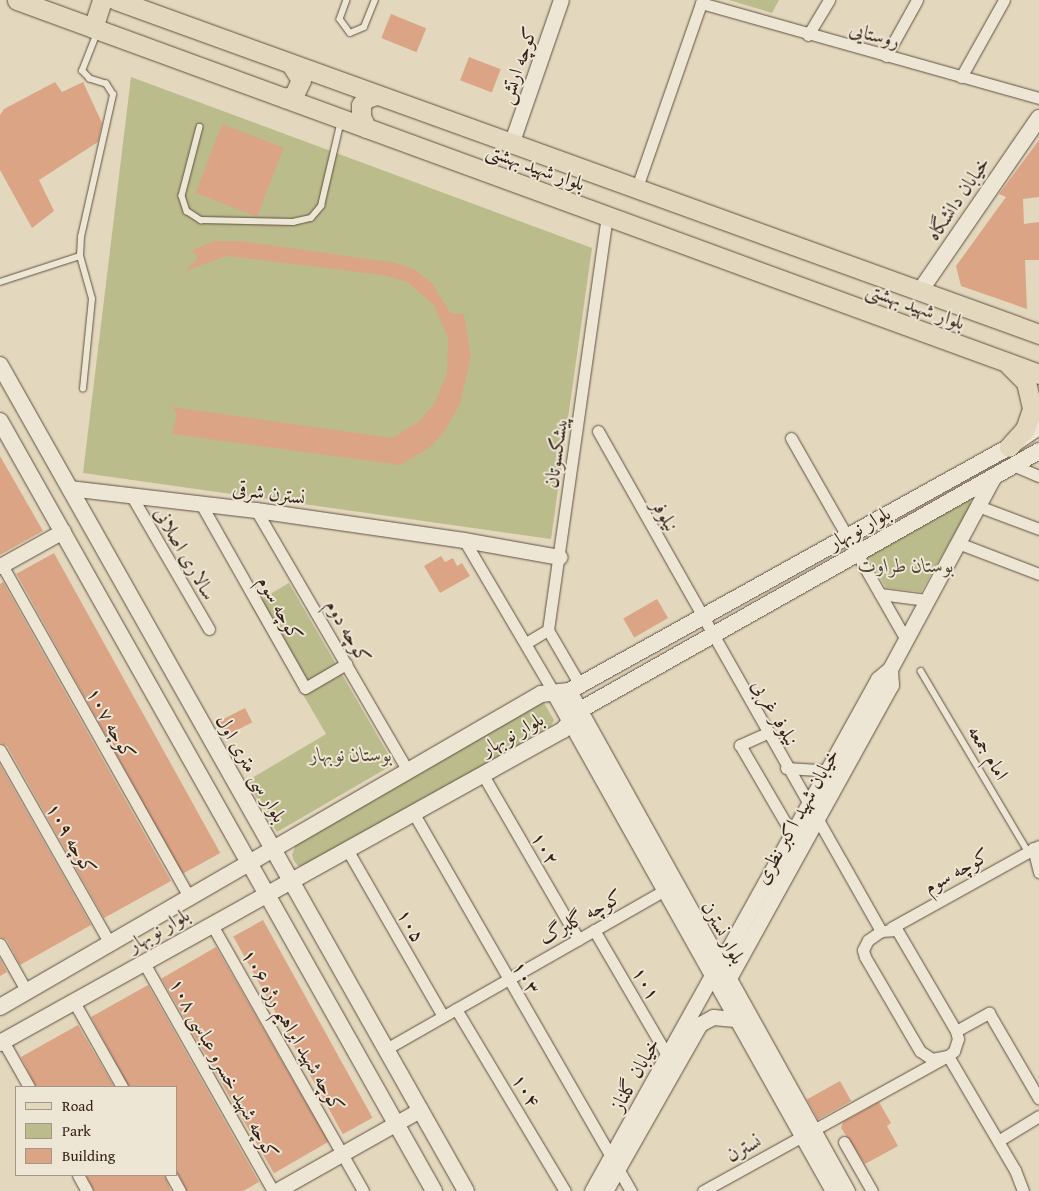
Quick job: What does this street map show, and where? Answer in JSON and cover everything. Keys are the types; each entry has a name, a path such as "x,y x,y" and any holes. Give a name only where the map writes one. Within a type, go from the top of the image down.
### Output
{"main road":[{"name":"بلوار شهید بهشتی","path":"17,0 1039,374"},
{"path":"96,29 102,0"},
{"name":"بلوار شهید بهشتی","path":"116,0 636,190 1038,334"},
{"path":"286,98 294,95 300,80 291,64"},
{"path":"366,128 361,105 366,98 377,95"},
{"name":"خیابان دانشگاه","path":"920,291 998,175 1036,125"},
{"path":"997,359 1022,377 1032,402 1028,423 1009,447"},
{"name":"بلوار سی متری اول","path":"0,365 466,1191"},
{"path":"0,421 434,1191"},
{"name":"بلوار نوبهار","path":"0,1007 250,865 541,694 568,690 702,618 1009,447 1039,427"},
{"name":"بلوار نوبهار","path":"2,1042 563,730 575,716 1039,451"},
{"path":"46,501 69,488"},
{"path":"63,531 86,518"}],"street":[{"name":"کوچه ارتش","path":"511,144 561,0"},
{"path":"808,35 829,0"},
{"path":"886,56 917,0"},
{"path":"961,77 1004,0"},
{"name":"روستایی","path":"636,190 702,3 808,35 1039,98"},
{"name":"پیشکسوتان","path":"548,630 606,216"},
{"name":"نیلوفر","path":"598,431 712,637"},
{"path":"791,438 906,640"},
{"path":"1015,466 1039,476"},
{"name":"خیابان شهید اکبر نظری","path":"715,971 878,679 890,670 993,478"},
{"name":"نسترن شرقی","path":"69,488 256,510 464,540 559,557"},
{"name":"سالاری اصلانی","path":"131,495 209,629"},
{"name":"کوچه سوم","path":"202,504 305,688 346,664"},
{"path":"978,506 1039,528"},
{"name":"کوچه دوم","path":"256,510 408,771"},
{"path":"1,565 63,531"},
{"path":"464,540 526,643 568,690"},
{"path":"958,543 1039,574"},
{"name":"کوچه ۱۰۷","path":"1,565 190,899"},
{"path":"880,594 928,600"},
{"path":"526,643 548,630 568,690"},
{"name":"نیلوفر غربی","path":"712,637 816,820 886,929 897,930 956,1031"},
{"name":"خیابان شهید اکبر نظری","path":"728,980 891,685 890,670"},
{"name":"بلوار نسترن","path":"568,690 575,716 663,891 715,971 728,980 836,1189"},
{"name":"بلوار نسترن","path":"575,716 715,971 735,1019 806,1133"},
{"path":"767,733 740,745 801,848"},
{"name":"کوچه ۱۰۹","path":"0,750 110,945"},
{"path":"786,768 843,771"},
{"name":"۱۰۲","path":"483,775 578,939"},
{"name":"۱۰۳","path":"414,814 507,980 631,1191"},
{"path":"1034,848 1039,872"},
{"name":"کوچه سوم","path":"948,1056 932,1059 920,1051 863,950 868,940 886,929 1034,848"},
{"name":"۱۰۵","path":"348,851 443,1016"},
{"name":"کوچه گلبرگ","path":"386,1049 663,891"},
{"name":"کوچه شهید ابراهیم رژه ۱۰۶","path":"212,925 363,1191"},
{"name":"۱۰۱","path":"594,930 667,1055"},
{"path":"0,944 27,992"},
{"name":"کوچه شهید خسرو عباسی ۱۰۸","path":"144,964 274,1191"},
{"name":"خیابان گلناز","path":"605,1191 614,1162 667,1055 715,971"},
{"path":"74,1002 121,1086"},
{"name":"۱۰۴","path":"456,1009 565,1191"},
{"path":"1023,1191 998,1141 948,1056 957,1045 956,1031 989,1013 1039,1099"},
{"name":"خیابان گلناز","path":"592,1191 614,1162 700,1024 713,1017 735,1019"},
{"path":"2,1042 28,1086"},
{"name":"نسترن","path":"703,1191 948,1056"},
{"path":"274,1191 420,1110"},
{"path":"998,1141 1039,1116"},
{"path":"844,1142 872,1191"},
{"path":"836,1189 861,1172"},
{"path":"79,1176 87,1191"},
{"path":"172,1176 180,1191"}],"lane":[{"path":"347,0 340,19 350,33 364,27 375,0"},
{"path":"83,389 92,300 80,256 81,237 113,95 106,84 90,79 82,71 96,29"},
{"path":"200,127 182,196 187,211 201,220 293,222 311,218 321,206 341,119"},
{"path":"0,282 80,256"},
{"name":"امام جمعه","path":"921,671 1034,848"}],"green space":[{"path":"729,0 779,0 772,13"},
{"path":"131,77 592,248 551,539 83,473"},
{"name":"بوستان طراوت","path":"970,499 971,505 921,592 886,588 868,556"},
{"name":"بوستان نوبهار","path":"289,583 394,764 277,832 247,781 326,734 251,605"},
{"path":"537,702 544,703 554,720 551,726 309,867 298,866 294,861 292,855 296,844"}],"building":[{"path":"391,14 426,28 416,52 381,38"},
{"path":"469,57 501,69 492,93 460,80"},
{"path":"55,82 62,92 83,82 102,123 98,142 39,180 54,211 32,228 0,170 0,115 4,109"},
{"path":"222,124 284,148 257,217 195,193"},
{"path":"1039,140 1039,197 1023,199 1024,224 1039,222 1039,260 1025,260 1027,309 961,286 956,266 1006,197 999,194"},
{"path":"215,241 241,241 396,263 415,270 432,283 451,314 464,314 471,357 460,404 444,432 430,447 400,465 172,434 177,415 172,407 392,438 418,422 434,404 447,374 448,338 434,305 407,282 383,275 227,256 185,271 198,258 192,250"},
{"path":"0,456 43,531 0,555"},
{"path":"54,553 220,853 183,874 16,574"},
{"path":"441,556 445,562 453,558 457,566 462,563 470,576 440,593 424,566"},
{"path":"3,582 171,881 104,918 7,746 0,743 0,584"},
{"path":"657,599 668,618 634,638 623,618"},
{"path":"245,708 252,722 226,735 219,721"},
{"path":"0,765 91,925 20,965 7,940 0,937"},
{"path":"263,920 373,1118 343,1134 233,936"},
{"path":"216,947 328,1142 274,1173 161,978"},
{"path":"0,959 7,972 0,976"},
{"path":"148,985 259,1182 243,1191 187,1191 178,1174 178,1086 128,1086 91,1017"},
{"path":"78,1025 113,1086 36,1086 21,1057"},
{"path":"840,1081 851,1101 818,1120 807,1099"},
{"path":"879,1102 891,1123 887,1126 898,1146 865,1164 841,1128 843,1122"},
{"path":"86,1176 164,1176 171,1191 94,1191"}]}
